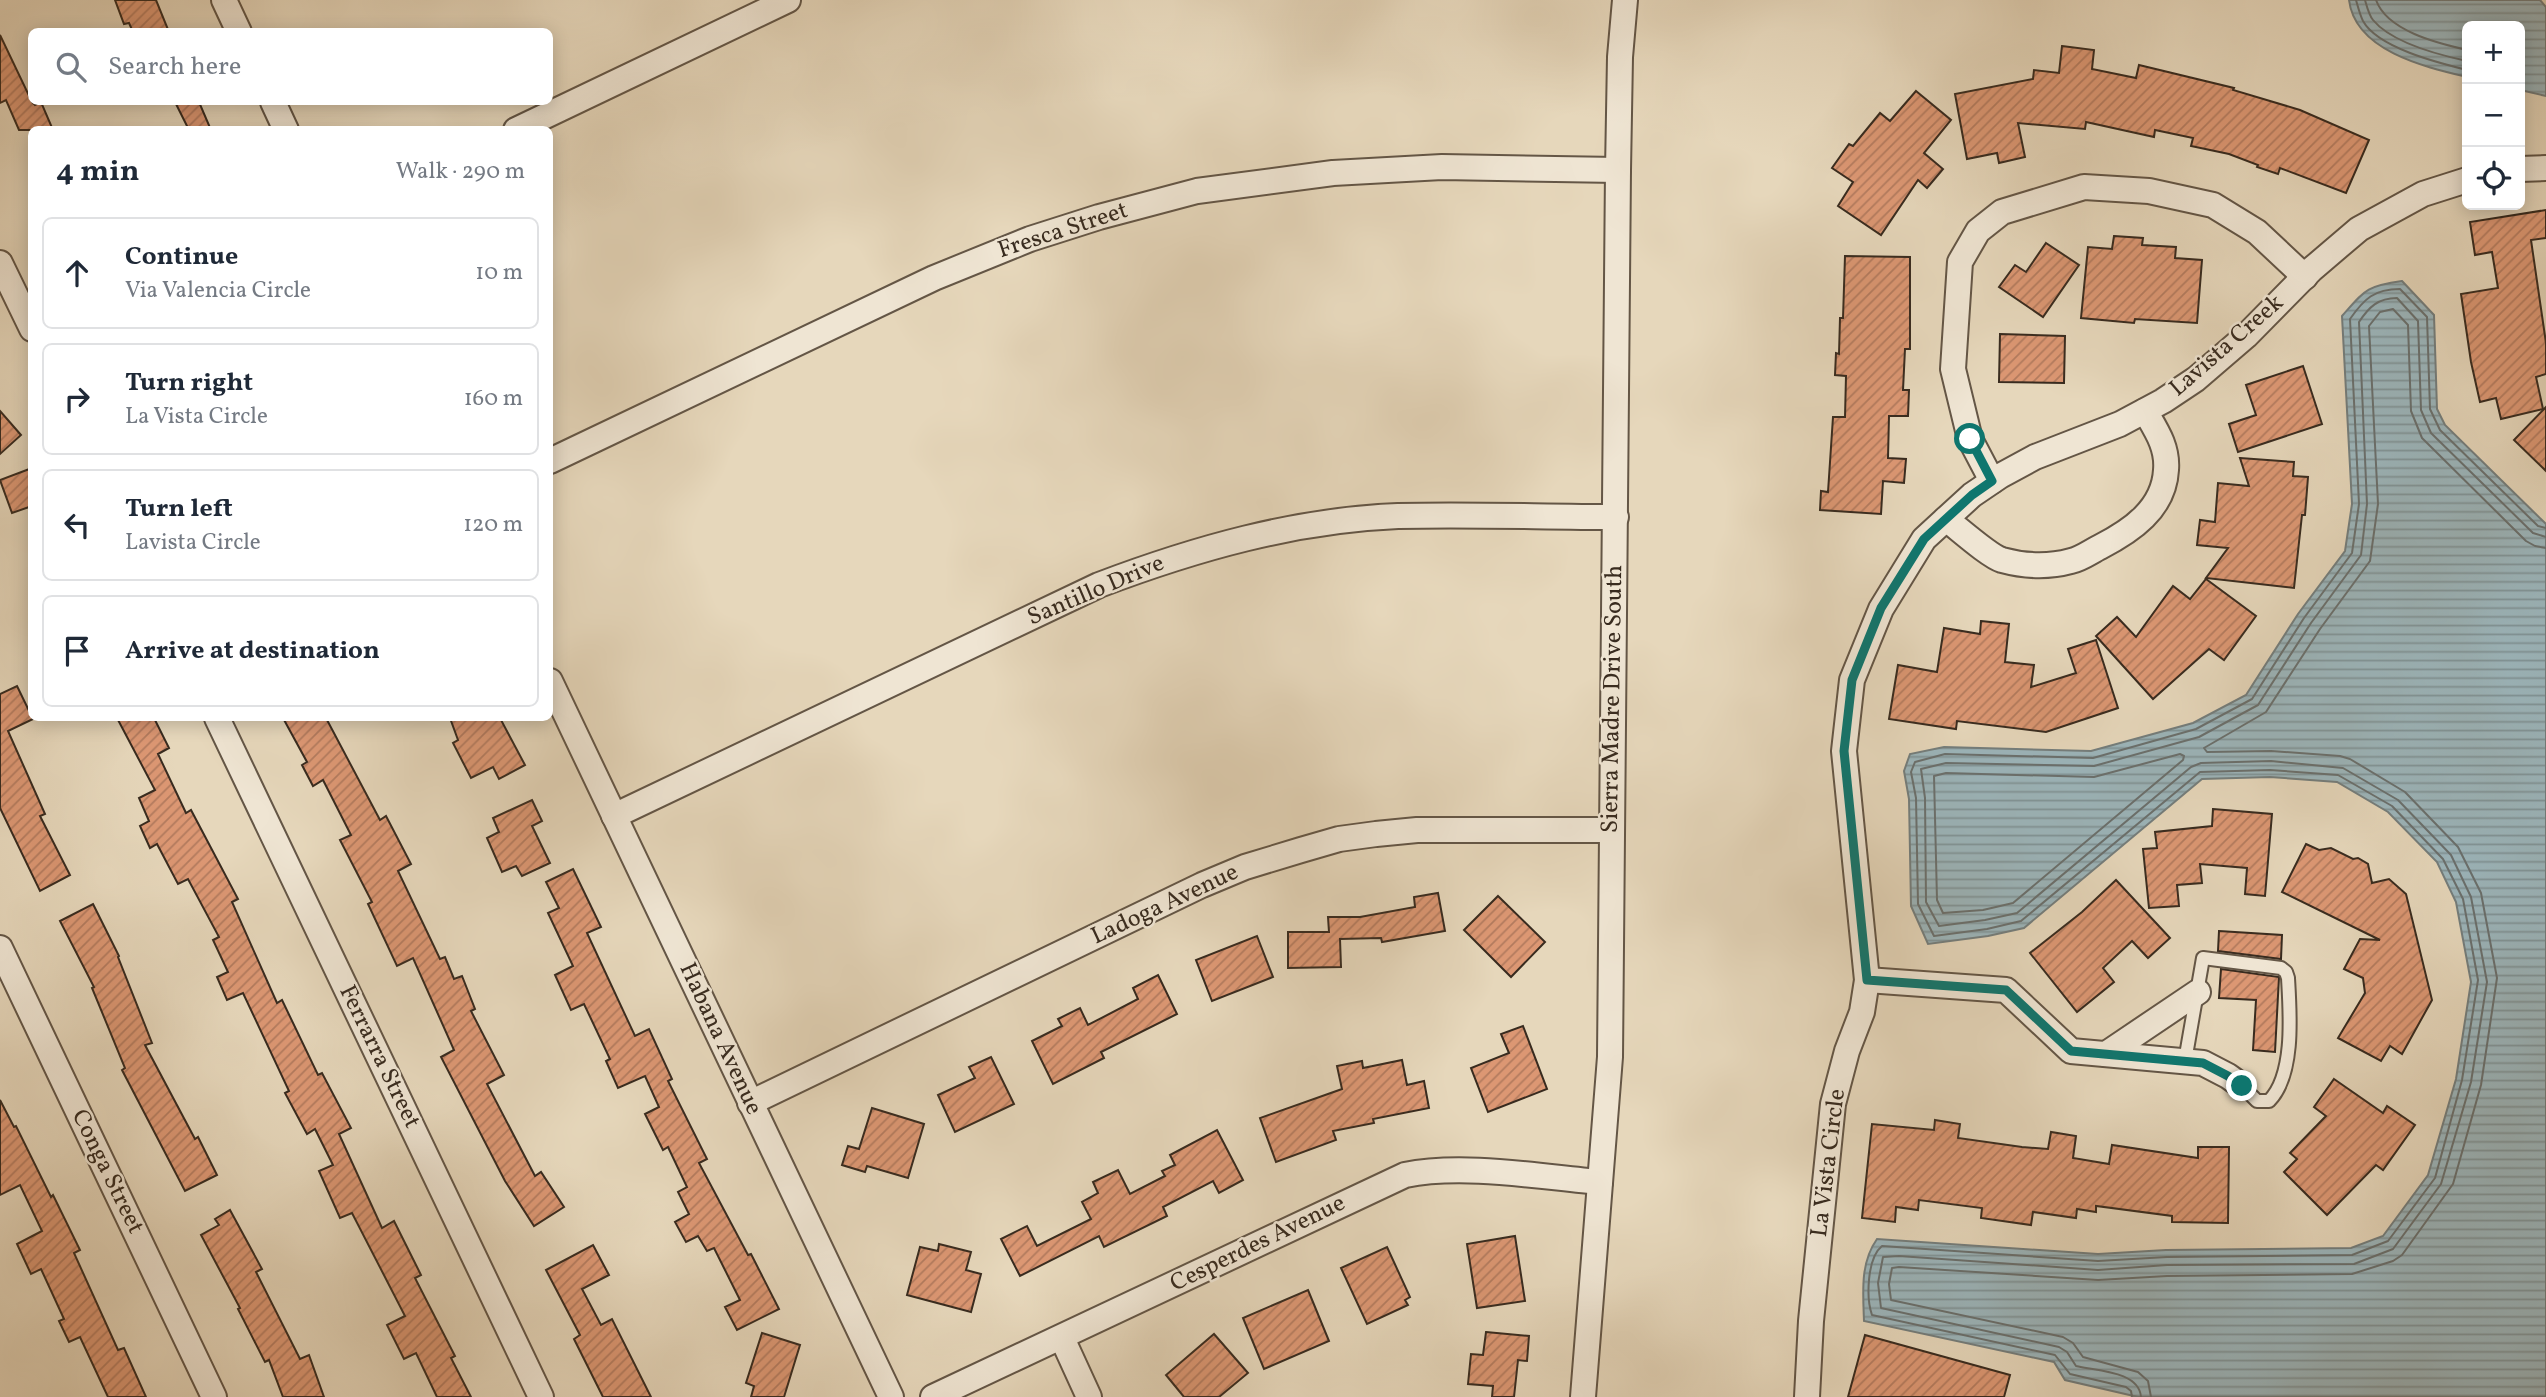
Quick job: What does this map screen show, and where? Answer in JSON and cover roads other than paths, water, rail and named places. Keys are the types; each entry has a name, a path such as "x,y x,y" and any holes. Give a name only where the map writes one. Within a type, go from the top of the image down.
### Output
{"street":[{"path":"224,0 237,28"},
{"path":"524,126 788,0"},
{"name":"Sierra Madre Drive South","path":"1583,1397 1610,1057 1618,170 1620,57 1625,0"},
{"path":"274,105 284,126"},
{"name":"Fresca Street","path":"553,460 934,278 1030,239 1100,217 1197,191 1333,173 1442,167 1618,170"},
{"path":"2525,169 2546,168"},
{"path":"1992,481 1970,439 1953,369 1960,262 1978,231 2002,212 2084,187 2149,191 2213,205 2258,232 2305,276 2359,229 2423,194 2462,182"},
{"path":"0,263 28,321"},
{"name":"Lavista Creek","path":"2145,411 2196,379 2246,336 2305,276"},
{"path":"1946,519 1999,559 2034,565 2074,561 2113,541 2137,525 2150,512 2162,492 2166,469 2164,444 2145,411"},
{"name":"La Vista Circle","path":"1807,1397 1811,1321 1833,1104 1847,1051 1862,1012 1867,980 1844,751 1852,680 1881,608 1924,539 1972,495 1992,481 2035,457 2145,411"},
{"name":"Santillo Drive","path":"614,816 1099,585 1169,559 1275,532 1397,516 1616,517"},
{"name":"Habana Avenue","path":"553,687 891,1397"},
{"name":"Ferrarra Street","path":"218,721 541,1397"},
{"name":"Ladoga Avenue","path":"750,1103 1202,885 1245,867 1339,839 1417,830 1611,830"},
{"name":"Conga Street","path":"0,948 214,1397"},
{"path":"1867,980 2006,990 2071,1051 2203,1063 2242,1086"},
{"path":"2106,1055 2198,992"},
{"name":"Cesperdes Avenue","path":"933,1397 1405,1175 1427,1170 1458,1170 1600,1182"},
{"path":"1062,1338 1089,1397"}],"lane":[{"path":"2185,1061 2203,958 2270,965 2286,972 2290,1024 2284,1074 2279,1087 2269,1101 2257,1101 2242,1086"}],"water":[{"path":"2349,0 2540,0 2546,7 2546,96 2525,91 2525,21 2462,21 2462,76 2394,54 2364,32 2354,18"},
{"path":"2402,281 2434,315 2437,409 2445,425 2546,524 2546,1397 2138,1397 2065,1380 2054,1362 1864,1321 1865,1268 1877,1239 2098,1254 2166,1250 2351,1248 2383,1236 2428,1175 2456,1079 2471,982 2456,902 2437,862 2388,812 2337,782 2270,777 2202,779 2024,928 1928,944 1911,906 1909,799 1904,771 1910,754 1944,747 2091,751 2193,723 2246,695 2298,614 2345,551 2352,504 2342,316 2356,300 2373,287"}]}
